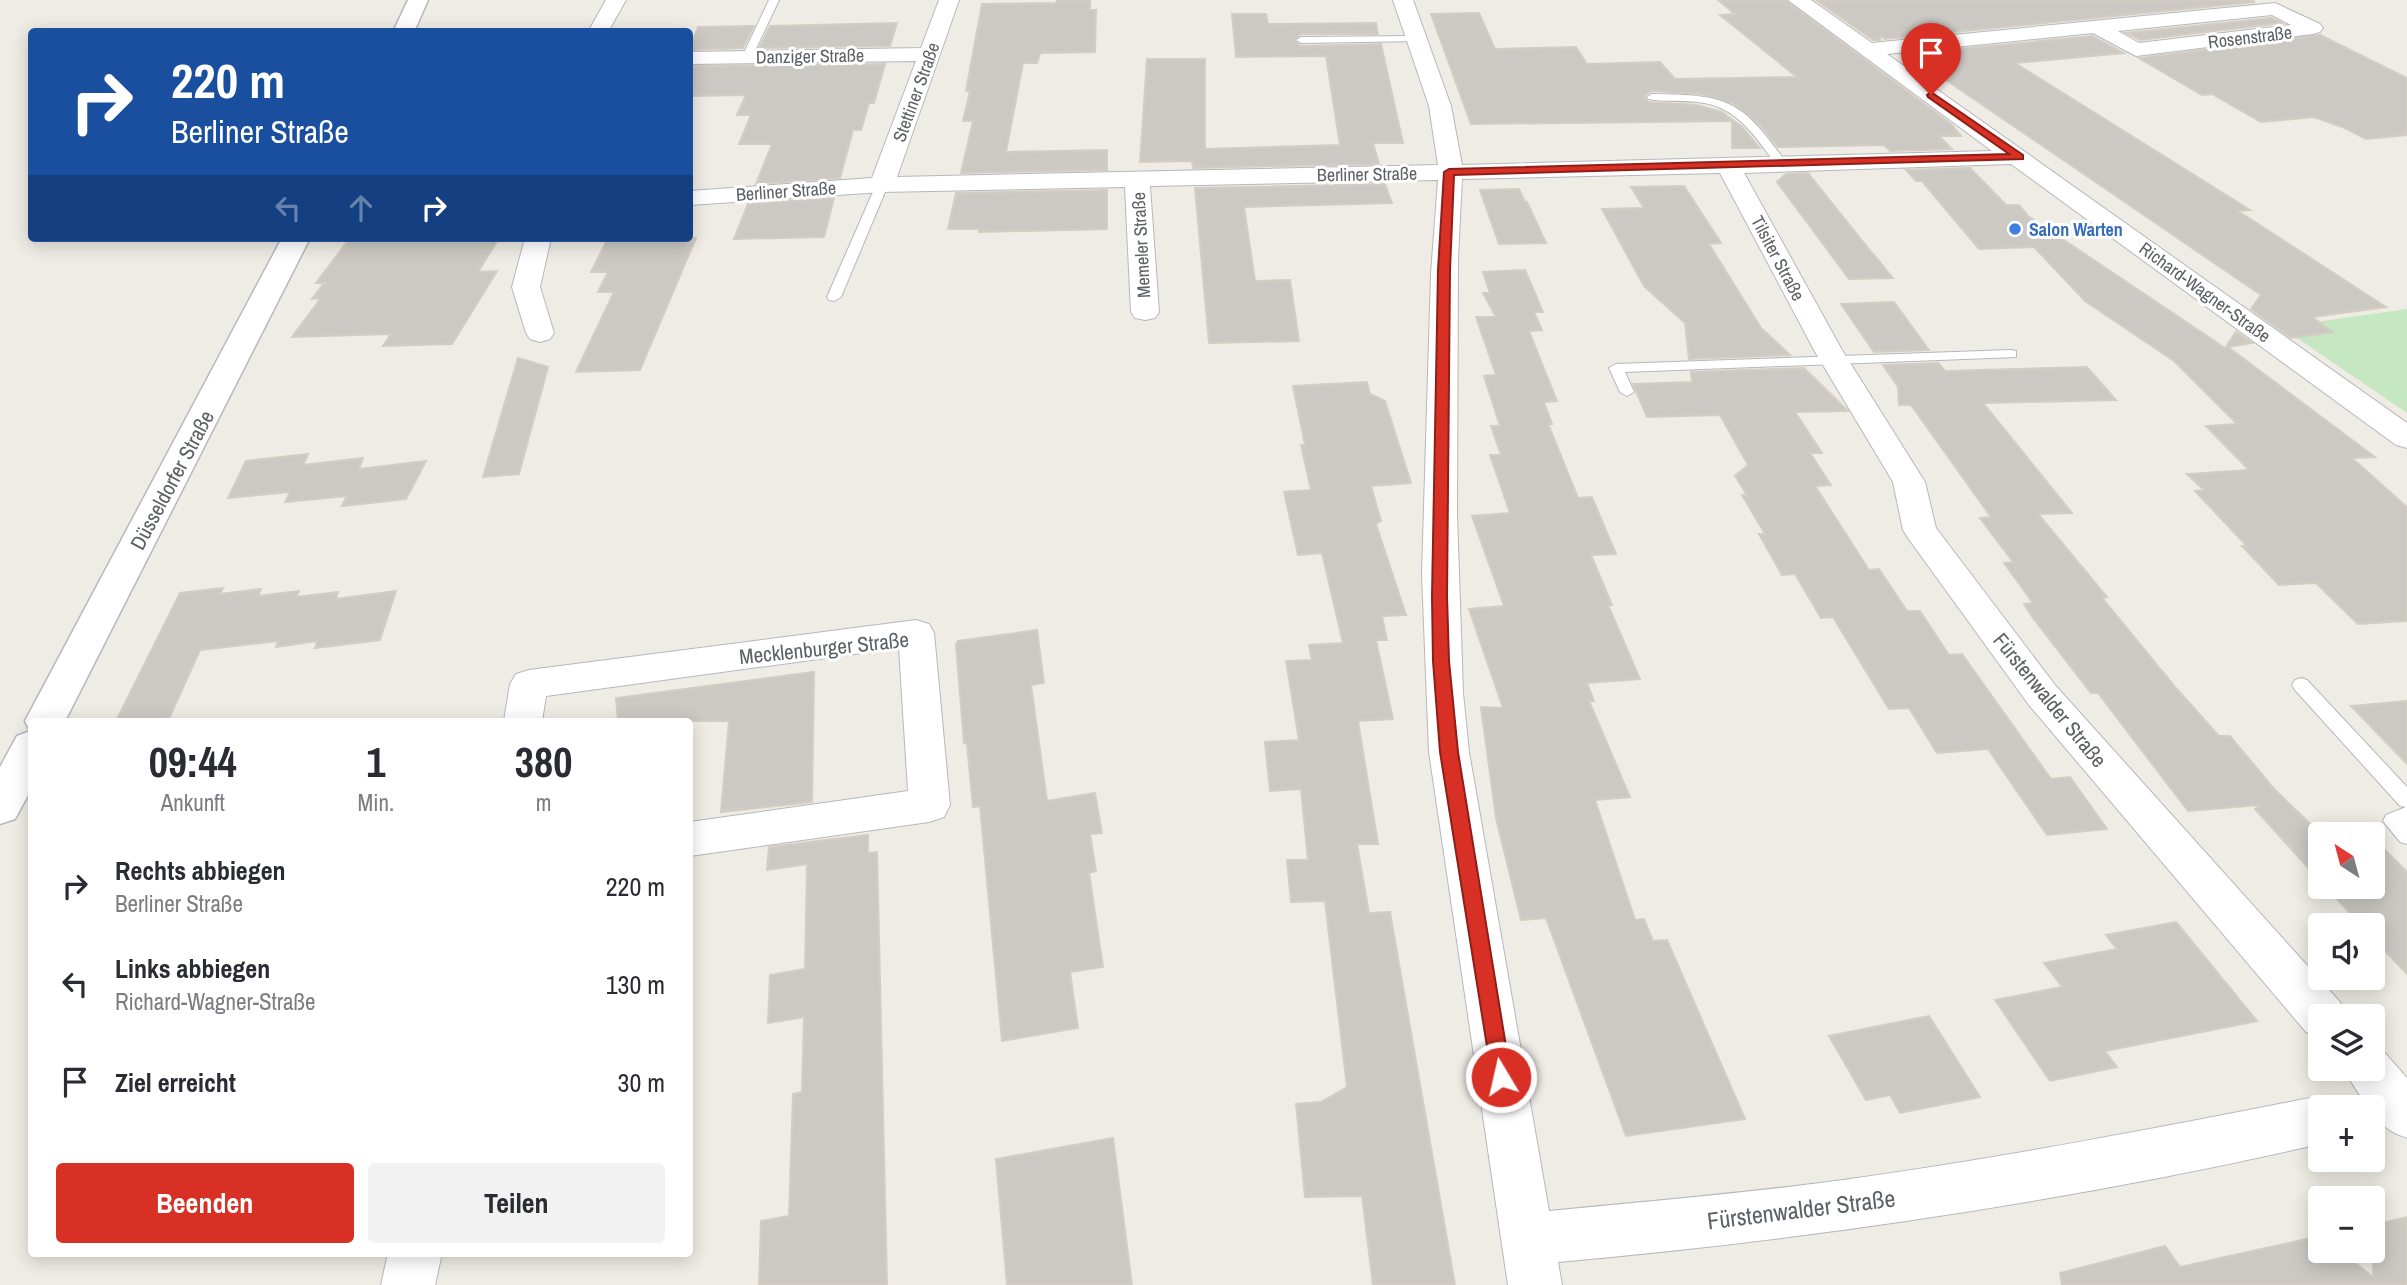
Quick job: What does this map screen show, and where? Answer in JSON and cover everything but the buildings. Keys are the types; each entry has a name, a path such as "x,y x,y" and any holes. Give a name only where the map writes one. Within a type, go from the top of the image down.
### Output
{"street":[{"path":"405,28 418,0"},
{"path":"600,28 616,0"},
{"name":"Stettiner Straße","path":"882,185 949,0"},
{"path":"1403,0 1447,134 1449,172 1444,260 1439,596 1444,704 1449,752 1531,1262"},
{"name":"Richard-Wagner-Straße","path":"1798,0 2020,157 2407,438"},
{"name":"Rosenstraße","path":"1868,50 2096,27 2275,9 2314,28 2136,50 2096,27"},
{"name":"Danziger Straße","path":"693,58 930,54"},
{"name":"Berliner Straße","path":"693,198 882,185 2020,157"},
{"name":"Tilsiter Straße","path":"1728,166 1831,356"},
{"name":"Memeler Straße","path":"1138,178 1145,312"},
{"name":"Düsseldorfer Straße","path":"47,718 294,242"},
{"path":"537,242 526,287 540,333"},
{"name":"Fürstenwalder Straße","path":"1831,356 1909,482 1920,530 2042,695 2312,1004"},
{"name":"Mecklenburger Straße","path":"523,718 529,684 916,634 929,805 693,839"},
{"path":"0,807 28,754"},
{"name":"Fürstenwalder Straße","path":"1531,1262 1778,1214 2097,1166 2308,1122"},
{"path":"408,1285 414,1257"}],"lane":[{"path":"747,57 774,0"},
{"path":"1301,40 1417,39"},
{"path":"1652,97 1700,97 1737,109 1782,164"},
{"path":"834,297 882,185"},
{"path":"1627,392 1616,368 1831,356 2011,354"},
{"path":"2301,685 2407,800"},
{"path":"2407,815 2393,821 2407,836"}],"green space":[{"path":"2407,309 2407,413 2281,327"}],"place":[{"name":"Salon Warten","path":"2015,229"}],"route":[{"path":"1501,1077 1449,752 1441,661 1439,596 1444,270 1449,172 2020,157 1931,95"}]}
